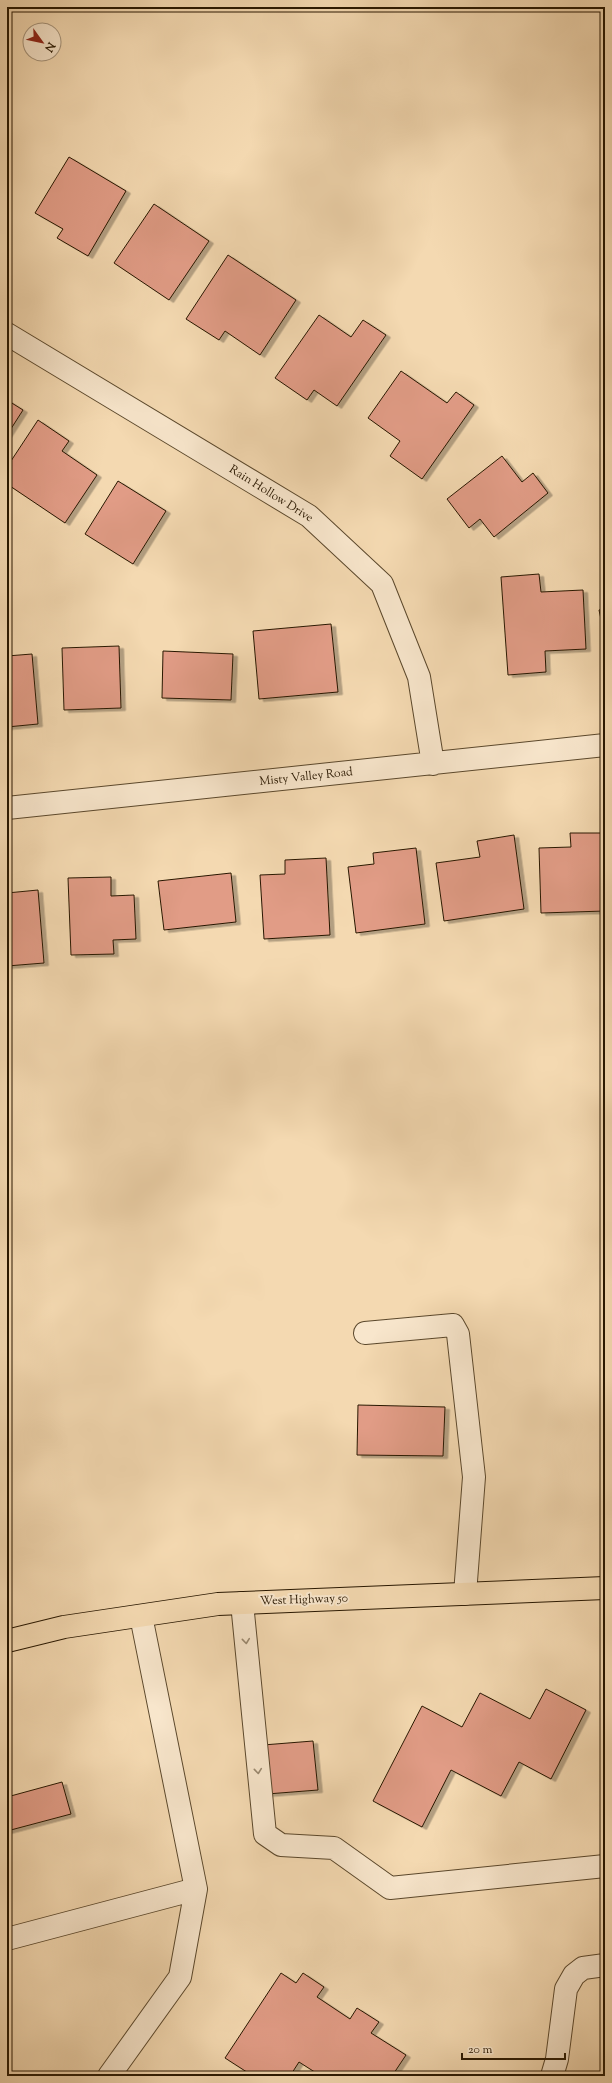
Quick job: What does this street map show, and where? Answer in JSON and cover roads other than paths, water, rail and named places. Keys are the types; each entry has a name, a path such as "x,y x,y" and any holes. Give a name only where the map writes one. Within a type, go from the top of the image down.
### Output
{"main road":[{"name":"West Highway 50","path":"7,1641 64,1627 218,1604 605,1588"}],"street":[{"name":"Rain Hollow Drive","path":"7,334 309,516 382,584 419,677 433,764"},
{"name":"Misty Valley Road","path":"7,808 605,745"},
{"path":"365,1333 453,1325 458,1334 474,1477 465,1594"},
{"path":"242,1603 264,1834 281,1845 334,1848 390,1888 605,1866"},
{"path":"109,2076 180,1977 196,1889 141,1616"},
{"path":"7,1939 196,1889"},
{"path":"552,2076 557,2059 566,1989 574,1975 583,1968 605,1965"}]}
